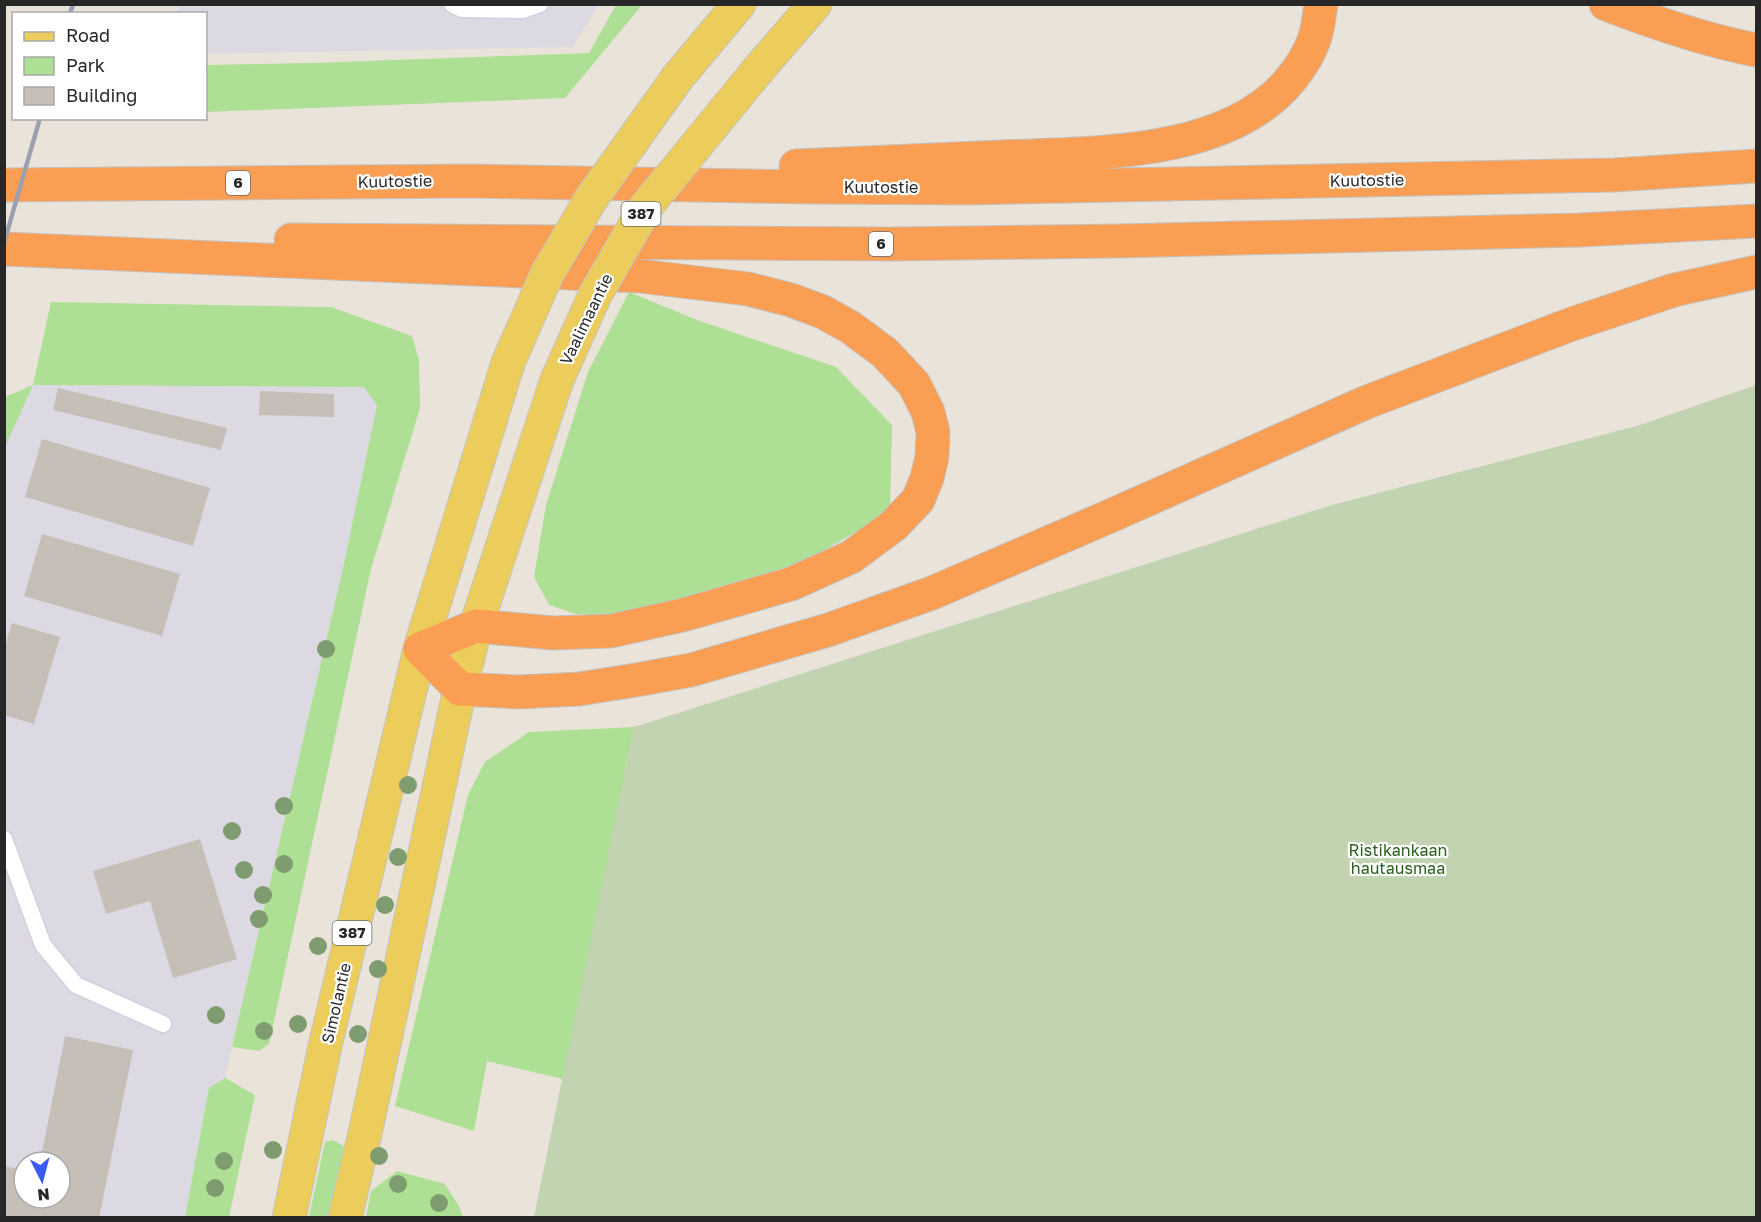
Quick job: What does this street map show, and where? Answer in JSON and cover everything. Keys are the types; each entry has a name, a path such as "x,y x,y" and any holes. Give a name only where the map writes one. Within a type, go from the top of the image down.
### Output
{"highway":[{"path":"471,181 1102,152 1184,141 1238,122 1284,88 1313,42 1321,4"},
{"path":"1606,4 1653,23 1756,51"},
{"name":"Kuutostie","path":"4,185 471,181 971,188 1614,176 1756,166"},
{"name":"6","path":"4,238 892,244 1581,230 1756,221"},
{"path":"4,249 640,276 748,290 791,300 823,312 850,327 885,353 914,384 928,412 933,432 932,457 927,478 918,500 893,526 851,557 791,584 683,615 611,631 554,633 476,626 420,649 460,689 519,692 579,689 691,670 828,630 932,593 1367,402 1572,324 1674,290 1756,272"}],"main road":[{"name":"387","path":"420,649 508,363 547,274 591,199 678,78 739,4"},
{"name":"Vaalimaantie","path":"460,689 476,626 557,380 595,296 645,208 815,4"},
{"name":"Simolantie","path":"289,1218 325,1046 420,649"},
{"path":"345,1218 460,689"}],"lane":[{"path":"453,4 462,9 524,10 540,4"},
{"path":"4,839 43,945 76,985 163,1024"}],"shaded area":[{"path":"179,4 598,5 573,47 207,54 207,12 177,12"},
{"path":"33,385 365,387 377,405 343,568 225,1078 209,1088 185,1217 5,1218 5,447"}],"green space":[{"path":"616,5 642,5 565,98 207,112 207,65 589,53"},
{"path":"629,292 697,320 836,367 892,425 890,512 792,569 625,617 576,614 549,605 534,577 546,505 588,372"},
{"path":"51,302 331,307 412,336 419,360 420,408 371,569 269,1044 259,1051 232,1047 343,568 377,405 364,387 33,385"},
{"path":"33,385 5,447 5,397"},
{"name":"Ristikankaan hautausmaa","path":"1756,385 1756,1217 534,1217 634,727 1332,505 1637,426"},
{"path":"634,727 563,1079 487,1061 474,1131 395,1106 468,795 485,762 529,732"},
{"path":"225,1078 255,1095 229,1217 185,1217 209,1088"},
{"path":"333,1140 344,1146 328,1217 309,1217 325,1142"},
{"path":"397,1171 445,1184 463,1217 366,1217 371,1191"}],"building":[{"path":"58,388 227,428 221,450 53,410"},
{"path":"260,391 334,394 334,417 259,415"},
{"path":"42,439 210,488 193,546 25,497"},
{"path":"42,534 180,574 162,636 24,596"},
{"path":"12,623 60,637 34,724 4,715 4,649"},
{"path":"200,839 237,959 173,978 150,901 106,914 93,871"},
{"path":"65,1036 133,1050 99,1218 4,1218 4,1166 12,1168 12,1210 72,1210 72,1150 42,1150"}],"railway":[{"path":"71,12 73,4"},
{"path":"4,243 39,120"}]}
